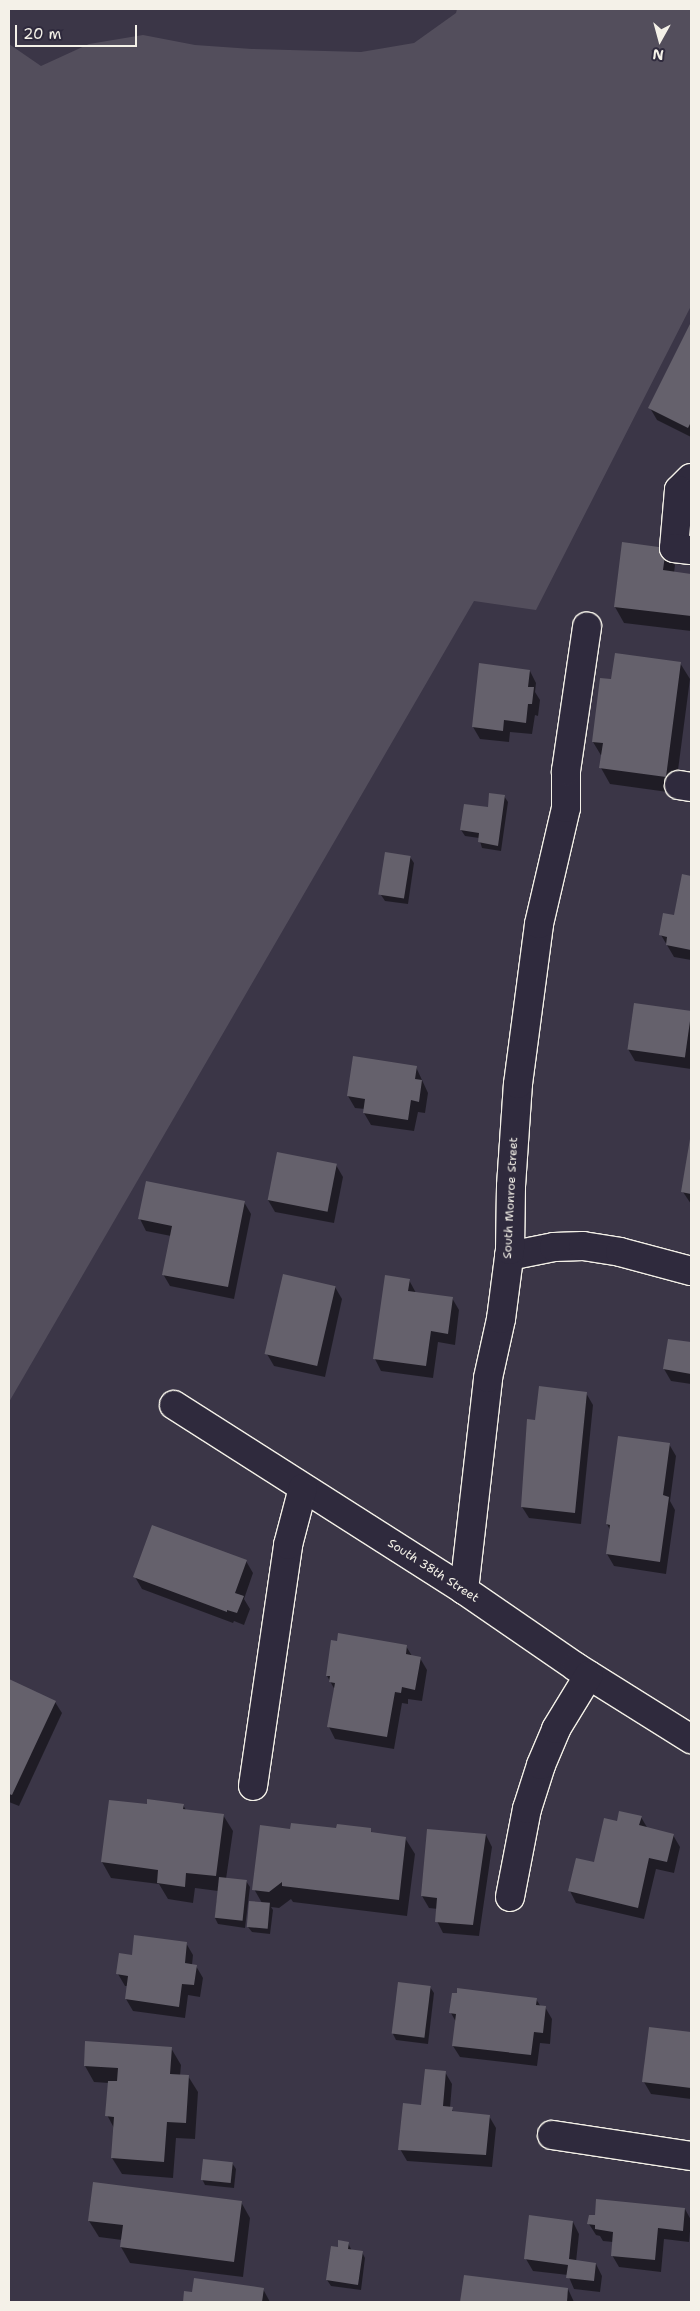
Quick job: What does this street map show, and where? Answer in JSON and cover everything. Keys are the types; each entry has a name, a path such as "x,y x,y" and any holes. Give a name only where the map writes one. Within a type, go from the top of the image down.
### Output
{"street":[{"path":"691,478 679,490 674,548 691,550"},
{"name":"South Monroe Street","path":"464,1590 488,1378 501,1319 509,1256 510,1186 518,1084 539,924 566,808 566,771 587,627"},
{"path":"509,1256 554,1247 583,1246 620,1252 691,1271"},
{"name":"South 38th Street","path":"174,1405 464,1590 589,1675 691,1739"},
{"path":"253,1786 288,1545 303,1488"},
{"path":"510,1897 527,1809 541,1765 556,1729 589,1675"},
{"path":"552,2135 691,2156"}],"shaded area":[{"path":"457,9 691,9 691,306 536,610 474,601 9,1402 9,44 41,66 89,44 143,35 195,45 252,49 361,52 414,43 456,13"}],"building":[{"path":"691,322 691,422 688,428 648,408"},
{"path":"622,542 666,548 663,570 691,574 691,616 614,607"},
{"path":"615,653 681,662 666,777 599,768 603,743 592,742 600,678 611,679"},
{"path":"479,663 530,670 528,687 534,687 532,704 528,704 526,723 504,720 503,731 472,727"},
{"path":"489,793 505,795 498,846 478,842 479,833 460,830 464,804 488,807"},
{"path":"385,852 411,856 404,899 378,894"},
{"path":"682,874 691,876 691,950 666,945 667,937 659,935 663,913 674,915"},
{"path":"634,1003 691,1011 685,1058 627,1050"},
{"path":"353,1056 417,1066 415,1079 422,1080 419,1102 411,1100 408,1120 363,1113 365,1099 347,1096"},
{"path":"691,1139 691,1194 681,1192"},
{"path":"277,1152 337,1164 328,1212 268,1200"},
{"path":"146,1181 245,1201 228,1287 162,1275 172,1226 138,1219"},
{"path":"283,1274 336,1286 317,1366 265,1354"},
{"path":"385,1275 410,1279 408,1291 453,1297 448,1334 431,1331 426,1366 373,1359"},
{"path":"668,1339 691,1342 691,1374 663,1369"},
{"path":"539,1386 587,1392 575,1513 521,1507 527,1419 535,1420"},
{"path":"618,1436 670,1443 663,1495 669,1497 660,1562 606,1554 610,1525 606,1524"},
{"path":"152,1525 247,1560 235,1593 244,1596 237,1613 227,1610 227,1612 133,1577"},
{"path":"338,1633 407,1645 406,1654 421,1657 415,1690 402,1687 401,1693 395,1692 387,1737 327,1727 335,1683 329,1682 330,1676 326,1676 331,1640 337,1641"},
{"path":"9,1679 56,1701 12,1795 9,1794"},
{"path":"147,1799 184,1804 183,1809 224,1814 216,1876 186,1873 185,1887 157,1883 158,1870 101,1862 109,1800 147,1804"},
{"path":"619,1811 642,1816 639,1825 674,1834 667,1862 649,1858 638,1908 568,1891 576,1858 594,1862 604,1818 617,1821"},
{"path":"291,1823 336,1828 337,1824 371,1828 371,1832 406,1837 399,1900 282,1886 282,1882 269,1892 252,1890 260,1825 290,1829"},
{"path":"427,1829 486,1834 473,1925 435,1922 437,1898 421,1896"},
{"path":"219,1877 247,1880 243,1921 215,1918"},
{"path":"249,1901 270,1903 268,1929 247,1927"},
{"path":"134,1935 187,1942 185,1963 197,1965 194,1985 182,1984 179,2007 125,1999 128,1976 116,1974 119,1953 132,1955"},
{"path":"398,1982 431,1986 424,2038 392,2034"},
{"path":"457,1988 537,1998 536,2005 546,2006 543,2033 534,2032 531,2055 452,2046 456,2014 449,2013 452,1993 457,1993"},
{"path":"649,2027 691,2032 691,2088 642,2082"},
{"path":"85,2041 172,2047 170,2074 189,2075 186,2123 167,2122 164,2162 111,2158 114,2117 105,2116 108,2081 117,2081 118,2068 84,2066"},
{"path":"425,2069 446,2071 443,2106 453,2107 452,2111 490,2115 486,2155 398,2150 403,2103 421,2105"},
{"path":"203,2159 233,2162 231,2183 201,2180"},
{"path":"93,2182 242,2201 234,2262 120,2247 123,2225 88,2221"},
{"path":"596,2199 685,2208 683,2231 658,2228 655,2260 611,2256 613,2232 595,2229 595,2225 587,2224 589,2215 595,2215"},
{"path":"529,2215 573,2221 569,2259 596,2263 594,2281 566,2278 568,2265 524,2259"},
{"path":"338,2240 349,2242 348,2249 363,2251 358,2285 326,2280 331,2246 338,2247"},
{"path":"464,2275 568,2288 567,2302 460,2302"},
{"path":"194,2278 264,2288 262,2302 183,2302 184,2291 192,2292"}]}
